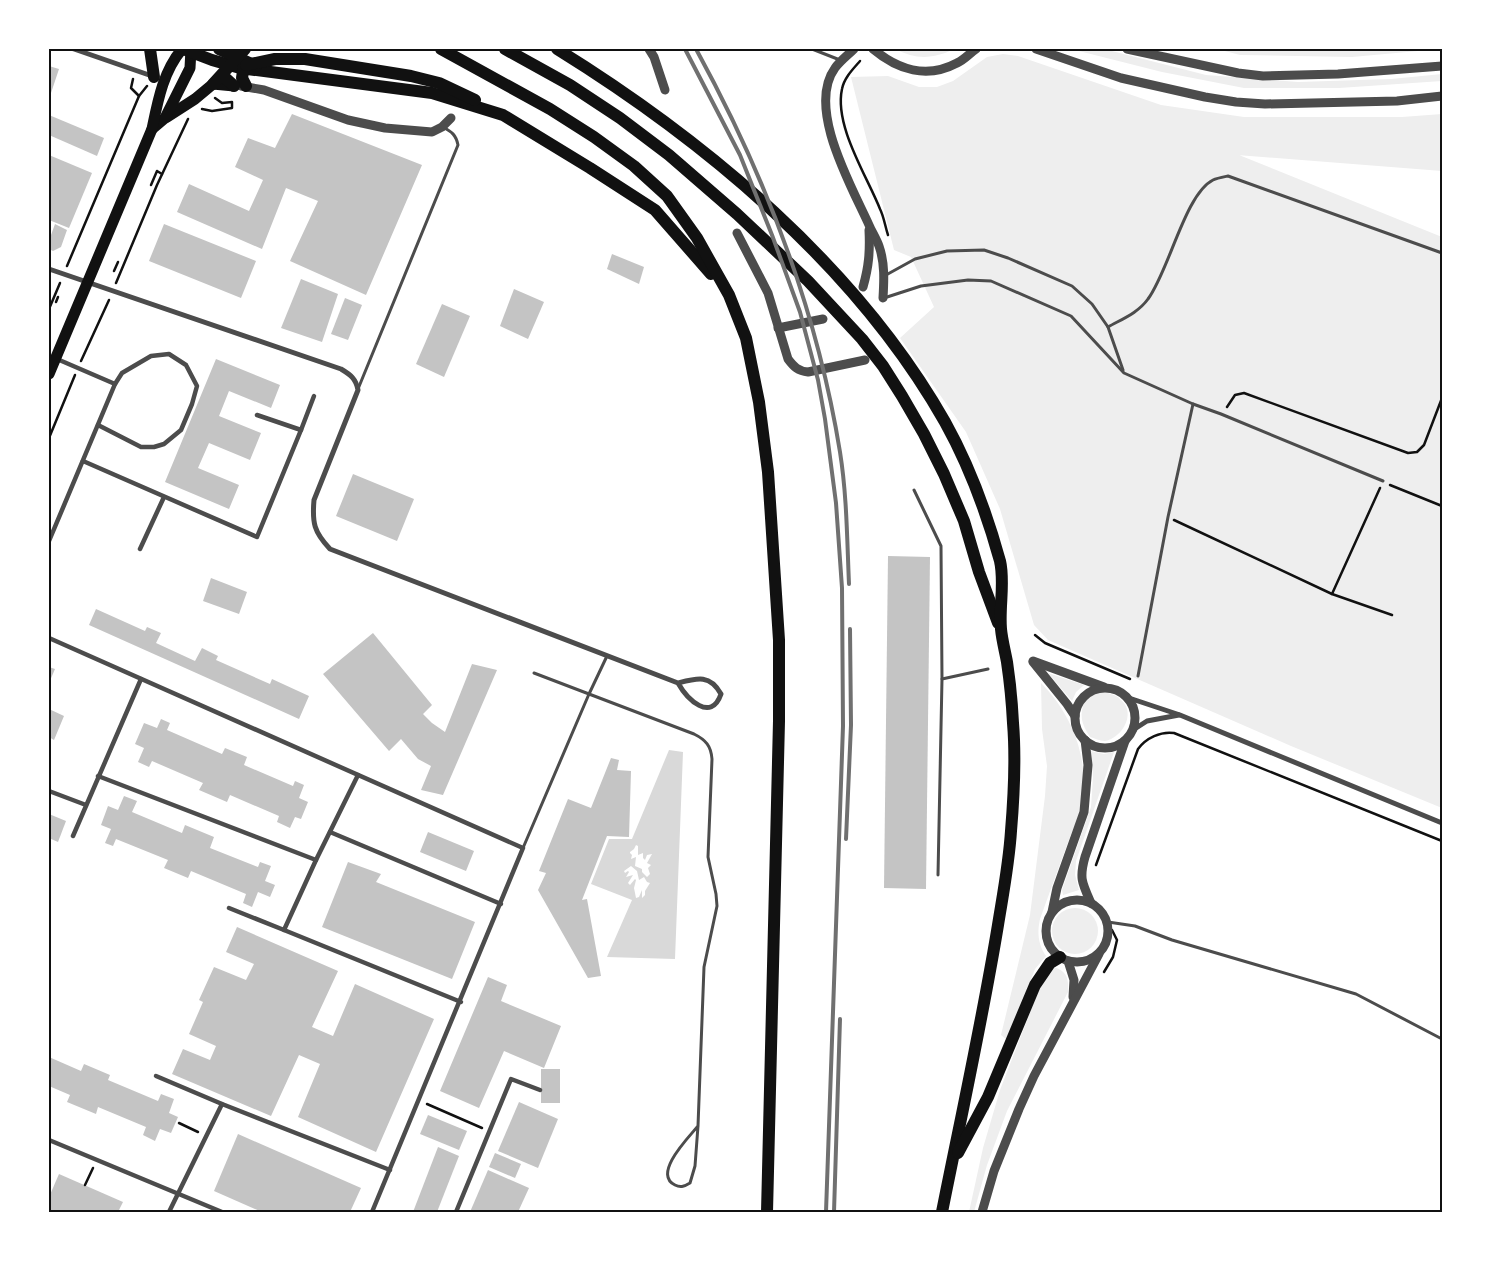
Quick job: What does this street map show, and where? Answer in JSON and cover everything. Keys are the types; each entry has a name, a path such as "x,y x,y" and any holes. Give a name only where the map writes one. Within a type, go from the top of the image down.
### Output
{"highway":[{"path":"150,49 154,77"},
{"path":"182,49 240,68 432,93 503,115"},
{"path":"220,49 268,71"},
{"path":"209,88 245,49"},
{"path":"441,49 550,109 594,137 634,166 667,196 696,238 729,295 746,338 760,411 768,472 779,640 779,730 768,1212"},
{"path":"505,49 570,85 620,118 676,161 737,214 808,281 862,339 883,366 924,434 964,521 978,572 1001,630 1008,666 1015,774 1011,835 986,995 942,1212"},
{"path":"557,49 644,106 701,150 817,255 888,334 946,422 967,467 1001,565 1001,630"},
{"path":"224,73 244,65 275,59 295,58 411,76 439,83 503,115 655,210 729,295"},
{"path":"224,73 240,86 244,65"},
{"path":"951,1167 988,1098 1035,984 1050,963 1064,959"}],"main road":[{"path":"49,374 152,129 159,93 171,64 182,49"},
{"path":"166,118 190,68 191,49"},
{"path":"154,77 159,93"},
{"path":"152,129 209,88 240,86"}],"street":[{"path":"74,49 86,51 154,77"},
{"path":"649,49 654,57 665,90"},
{"path":"854,49 834,69 828,84 826,100 827,117 834,146 879,245 884,276 883,298"},
{"path":"873,49 886,60 903,68 922,71 940,69 958,63 976,49"},
{"path":"1036,49 1121,78 1236,102 1265,104 1388,101 1442,96"},
{"path":"1127,49 1238,73 1263,76 1338,74 1442,66"},
{"path":"240,86 264,90 327,114 370,125 427,132 438,130 451,118"},
{"path":"863,287 869,267 868,224"},
{"path":"737,233 768,293 788,359 799,371 808,372 865,360"},
{"path":"49,269 341,369 350,374 358,390 314,500 313,517 315,528 319,538 330,549 678,683 696,678 707,680 716,685 721,694 718,703 713,707 706,708 695,703 684,693 678,683"},
{"path":"778,328 823,319"},
{"path":"49,540 115,384 122,373 151,356 169,354 186,365 197,386 192,404 181,430 164,444 154,447 141,447 98,425"},
{"path":"56,358 115,384"},
{"path":"83,461 257,538 314,396"},
{"path":"257,415 301,430"},
{"path":"140,549 164,497"},
{"path":"49,638 523,848 461,1002 372,1212"},
{"path":"1075,716 1033,662 1105,687"},
{"path":"73,836 141,678"},
{"path":"1125,741 1118,746 1100,748 1084,740 1075,725 1076,707 1081,699 1088,692 1096,688 1114,688 1122,692 1133,705 1135,714 1133,730"},
{"path":"1129,698 1180,715 1442,823"},
{"path":"1091,903 1083,886 1081,872 1125,741 1133,730 1146,721 1180,715"},
{"path":"1072,1002 1074,980 1064,959 1051,948 1046,936 1047,923 1052,912 1057,888 1084,812 1088,765 1084,740"},
{"path":"284,930 358,775"},
{"path":"98,776 316,860"},
{"path":"49,791 86,805"},
{"path":"330,832 501,904"},
{"path":"982,1212 994,1171 1019,1109 1072,1002 1106,945 1109,934 1108,922 1101,911 1091,903 1077,899 1064,903 1052,912"},
{"path":"229,908 461,1002"},
{"path":"1064,959 1079,962 1090,960 1099,954"},
{"path":"156,1076 390,1170"},
{"path":"456,1212 511,1079 540,1090"},
{"path":"170,1212 222,1104"},
{"path":"49,1140 222,1212"}],"lane":[{"path":"812,49 842,61"},
{"path":"358,390 458,145 455,136 442,127"},
{"path":"1108,327 1136,312 1148,300 1158,284 1195,197 1213,179 1228,176 1442,253"},
{"path":"884,276 916,259 947,251 984,250 1008,258 1072,286 1092,304 1108,327 1124,373"},
{"path":"883,298 897,292 921,286 968,280 991,282 1070,316 1124,373 1193,404 1383,482"},
{"path":"1138,676 1168,517 1193,404"},
{"path":"914,490 941,546 942,679 938,875"},
{"path":"523,848 607,656"},
{"path":"942,679 988,669"},
{"path":"534,672 702,738 708,743 711,751 708,857 717,906 715,923 704,967 698,1126 692,1179 686,1186 676,1186 668,1176 670,1163 698,1126"},
{"path":"1108,922 1135,926 1172,940 1356,994 1398,1014 1442,1039"}],"path":[{"path":"864,56 847,76 840,100 848,137 881,210 888,236"},
{"path":"195,111 206,102 209,88"},
{"path":"49,309 139,96"},
{"path":"204,110 212,111 232,108 232,102 222,103"},
{"path":"113,290 186,121 191,116"},
{"path":"151,185 157,171 163,174"},
{"path":"114,271 118,262"},
{"path":"56,302 58,297"},
{"path":"1221,414 1234,395 1244,393 1408,453 1417,452 1424,445 1442,398"},
{"path":"1332,594 1383,482 1442,506"},
{"path":"1168,517 1332,594 1392,615"},
{"path":"1035,635 1045,643 1131,679"},
{"path":"1096,866 1138,749 1143,742 1167,732 1174,733 1442,841"},
{"path":"419,1101 490,1131"},
{"path":"179,1123 207,1135"},
{"path":"85,1185 97,1160"}],"shaded area":[{"path":"896,49 954,49 939,55 925,57 910,55"},
{"path":"1071,49 1104,49 1206,75 1298,82 1391,79 1442,74 1442,81 1339,88 1244,88 1162,72"},
{"path":"1217,49 1440,49 1352,57 1240,55"},
{"path":"1003,54 1018,56 1161,105 1244,117 1402,117 1442,114 1442,171 1239,155 1442,237 1442,808 1291,746 1048,640 1034,625 1000,509 966,432 900,338 934,307 911,257 894,250 851,77 888,76 919,87 937,87 953,81 987,57"},
{"path":"1048,673 1084,685 1076,692 1072,701"},
{"path":"1041,683 1063,710 1071,726 1082,759 1083,794 1079,815 1040,919 1039,938 1046,956 1035,969 1007,1040 1001,1035 1030,915 1045,796 1047,766 1042,729"},
{"path":"1105,692 1120,699 1128,712 1122,730 1111,739 1105,741 1090,737 1083,723 1082,710 1085,700 1094,694"},
{"path":"669,750 683,752 675,959 607,957 632,900 591,884 609,839 632,839","holes":["636,845 638,846 638,855 643,853 645,860 647,855 652,854 647,863 651,865 648,868 650,874 647,877 642,872 642,869 635,866 636,857 631,859 632,855 630,852","631,866 637,871 639,880 644,877 650,883 642,898 642,890 639,897 636,898 634,888 636,880 630,885 628,883 633,875 626,877 629,872 625,873 624,871"]},
{"path":"1091,751 1104,754 1114,752 1076,861 1075,875 1079,890 1063,895 1062,890 1091,807 1093,777"},
{"path":"1075,908 1088,912 1094,918 1098,931 1094,944 1088,950 1075,954 1062,950 1056,944 1052,931 1056,918 1062,912"},
{"path":"1054,967 1062,971 1066,976 1068,992 1007,1111 987,1165 974,1212 969,1212 983,1148 1000,1090 1045,974"}],"building":[{"path":"49,66 59,69 49,99"},
{"path":"292,114 422,165 366,295 290,261 318,201 286,188 262,249 177,212 189,184 249,211 263,180 235,167 248,138 275,148"},
{"path":"49,115 104,138 97,156 49,135"},
{"path":"49,155 92,173 69,228 49,220"},
{"path":"55,224 67,230 61,247 53,251 49,249 49,235 51,235"},
{"path":"164,224 256,261 241,298 149,261"},
{"path":"612,254 644,267 639,284 607,269"},
{"path":"301,279 338,294 322,342 281,328"},
{"path":"514,289 544,302 528,339 500,326"},
{"path":"345,298 362,305 348,340 331,334"},
{"path":"442,304 470,316 444,377 416,364"},
{"path":"216,359 280,385 271,408 229,391 219,416 261,433 250,460 209,443 198,468 239,485 229,509 165,482"},
{"path":"353,474 414,499 397,541 336,516"},
{"path":"888,556 930,557 926,889 884,888"},
{"path":"211,578 247,592 239,614 203,601"},
{"path":"96,609 145,631 147,627 161,633 156,643 195,661 202,648 218,656 216,660 270,684 272,679 309,696 299,719 89,625"},
{"path":"373,633 432,705 423,714 445,732 472,664 497,670 443,795 421,790 431,766 418,759 401,739 389,751 323,674"},
{"path":"49,667 55,669 49,683"},
{"path":"49,709 64,716 54,740 49,737"},
{"path":"161,719 170,723 167,730 222,754 225,748 247,757 244,765 293,786 295,781 304,785 299,798 308,802 301,819 295,817 290,828 277,822 279,816 230,795 227,802 199,790 203,783 152,761 149,767 138,762 144,748 135,744 144,723 157,728"},
{"path":"611,758 619,760 617,770 631,771 629,837 607,836 582,900 587,899 601,976 588,978 538,890 546,873 539,871 568,799 591,808"},
{"path":"124,796 137,801 132,812 182,833 185,825 214,837 210,848 258,867 260,862 271,866 265,881 275,885 270,897 258,892 252,907 243,903 246,894 191,871 188,878 164,868 168,860 116,839 113,846 105,843 111,829 101,825 108,806 118,810"},
{"path":"49,814 66,821 58,842 49,838"},
{"path":"428,832 474,851 466,871 420,852"},
{"path":"348,862 381,874 376,882 475,922 452,979 322,927"},
{"path":"237,927 338,971 312,1027 333,1036 355,984 434,1019 376,1152 298,1117 320,1064 299,1055 271,1116 172,1074 183,1049 210,1060 216,1046 189,1034 203,1002 199,1000 214,967 246,980 254,964 226,952"},
{"path":"488,977 507,985 501,1001 561,1026 544,1068 504,1051 479,1108 440,1091"},
{"path":"49,1057 81,1071 84,1064 110,1075 108,1080 158,1101 161,1094 174,1099 169,1113 178,1117 171,1133 160,1129 155,1141 143,1135 146,1127 98,1107 96,1114 67,1102 70,1095 49,1086"},
{"path":"541,1069 560,1069 560,1103 541,1103"},
{"path":"519,1102 558,1119 538,1168 498,1151"},
{"path":"428,1115 467,1131 459,1150 420,1134"},
{"path":"238,1134 361,1188 350,1212 262,1212 214,1191"},
{"path":"438,1147 459,1156 437,1212 413,1212"},
{"path":"495,1153 521,1164 515,1178 489,1167"},
{"path":"488,1170 529,1188 518,1212 470,1212"},
{"path":"59,1174 123,1202 118,1212 49,1212 49,1197"}],"railway":[{"path":"685,49 740,155 800,312 818,380 836,503 842,588 843,726 826,1212"},
{"path":"696,49 721,97 766,194 803,295 818,347 840,452 844,485 849,584"},
{"path":"846,839 851,725 850,629"},
{"path":"834,1212 840,1019"}]}
